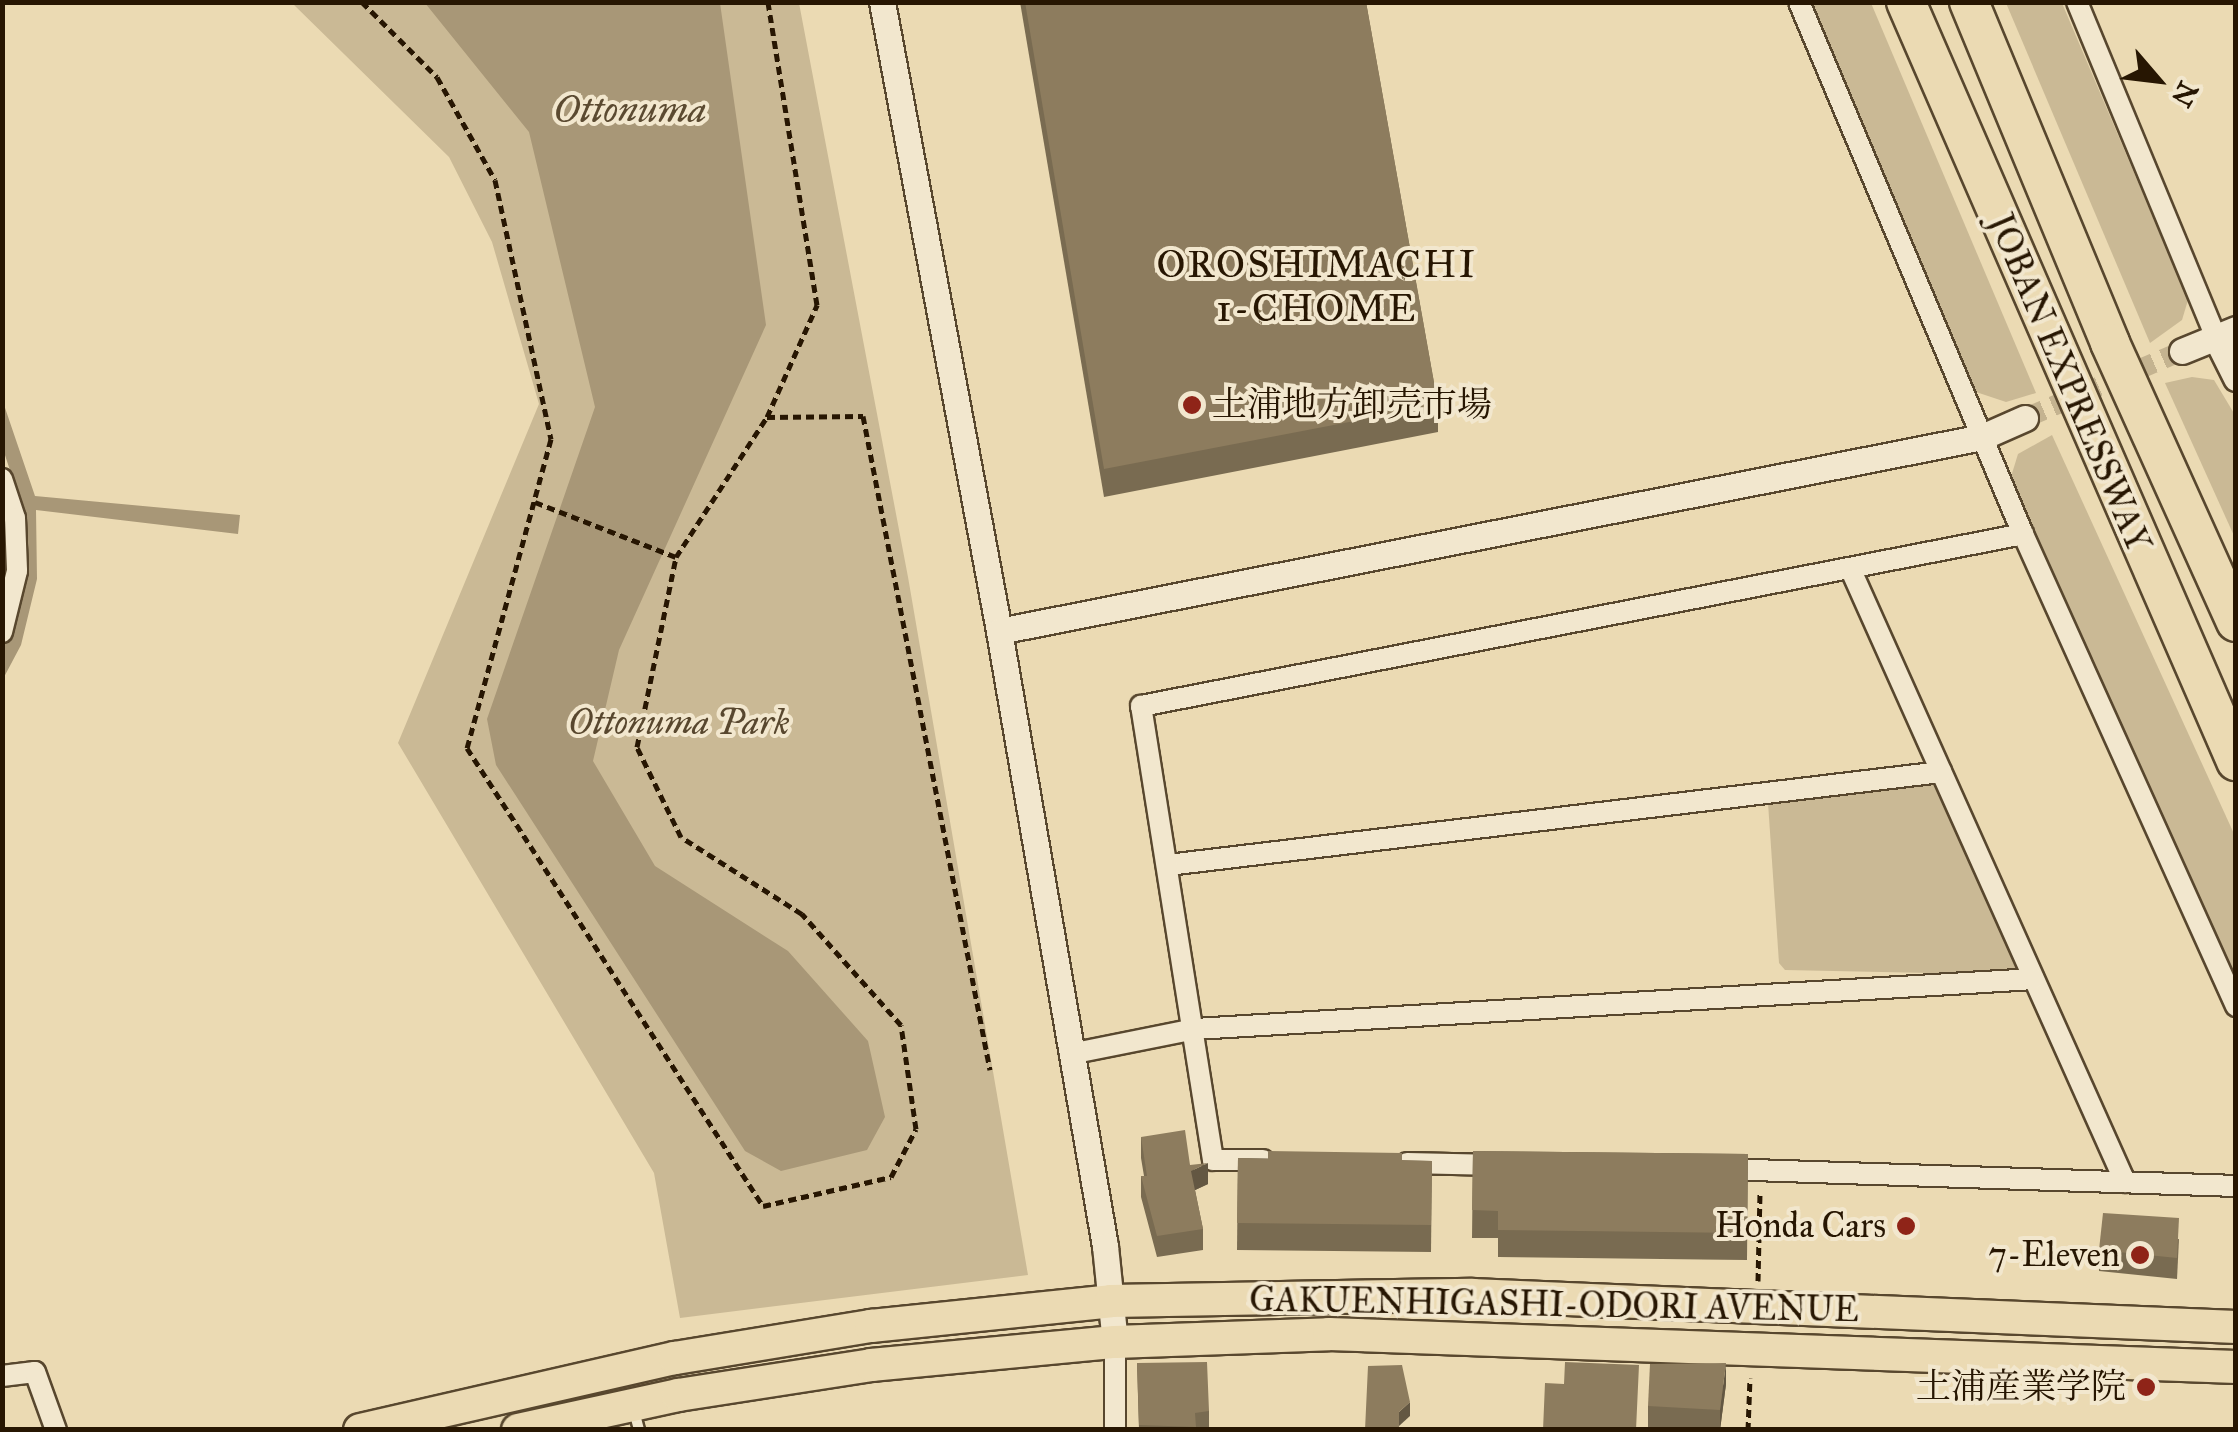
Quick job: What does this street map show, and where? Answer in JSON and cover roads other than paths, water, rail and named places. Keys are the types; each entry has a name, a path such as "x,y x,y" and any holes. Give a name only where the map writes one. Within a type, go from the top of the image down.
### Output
{"highway":[{"name":"JOBAN EXPRESSWAY","path":"1906,2 2236,761"},
{"name":"JOBAN EXPRESSWAY","path":"1968,2 2110,343 2236,622"}],"main road":[{"name":"GAKUENHIGASHI-ODORI AVENUE","path":"360,1430 676,1358 871,1326 1111,1301 1472,1294 2236,1327"},
{"name":"GAKUENHIGASHI-ODORI AVENUE","path":"518,1430 636,1417 872,1366 1115,1342 1464,1336 2236,1367"}],"street":[{"path":"882,2 999,631 1111,1301 1115,1430"},
{"path":"1800,2 2023,534 2236,1006"},
{"path":"2077,2 2226,333 2236,378"},
{"path":"2182,351 2226,333"},
{"path":"999,631 1982,437 2025,418"},
{"path":"2,479 15,518 17,570 2,632"},
{"path":"1291,1161 1213,1160 1142,706 2023,534"},
{"path":"1850,568 2124,1182"},
{"path":"1168,865 1941,772"},
{"path":"1070,1054 1195,1029 2034,978"},
{"path":"1389,1163 1526,1165"},
{"path":"1702,1168 2236,1186"},
{"path":"2,1376 35,1372 56,1430"}],"water":[{"name":"Ottonuma","path":"425,3 720,3 766,325 619,650 593,761 655,866 788,951 868,1041 885,1117 867,1150 781,1171 745,1151 496,765 487,719 595,407 529,132"},
{"path":"2,399 35,496 240,515 238,534 36,510 37,579 21,645 3,679 3,648 20,578 22,507 3,449"}],"tunnel":[{"path":"2025,418 2182,351"}],"place":[{"name":"土浦地方卸売市場","path":"1192,405"},
{"name":"Honda Cars","path":"1906,1226"},
{"name":"7-Eleven","path":"2140,1255"},
{"name":"土浦産業学院","path":"2146,1387"}],"district":[{"name":"OROSHIMACHI 1-CHOME","path":"1317,287"}],"park label":[{"name":"Ottonuma Park","path":"679,723"}]}
